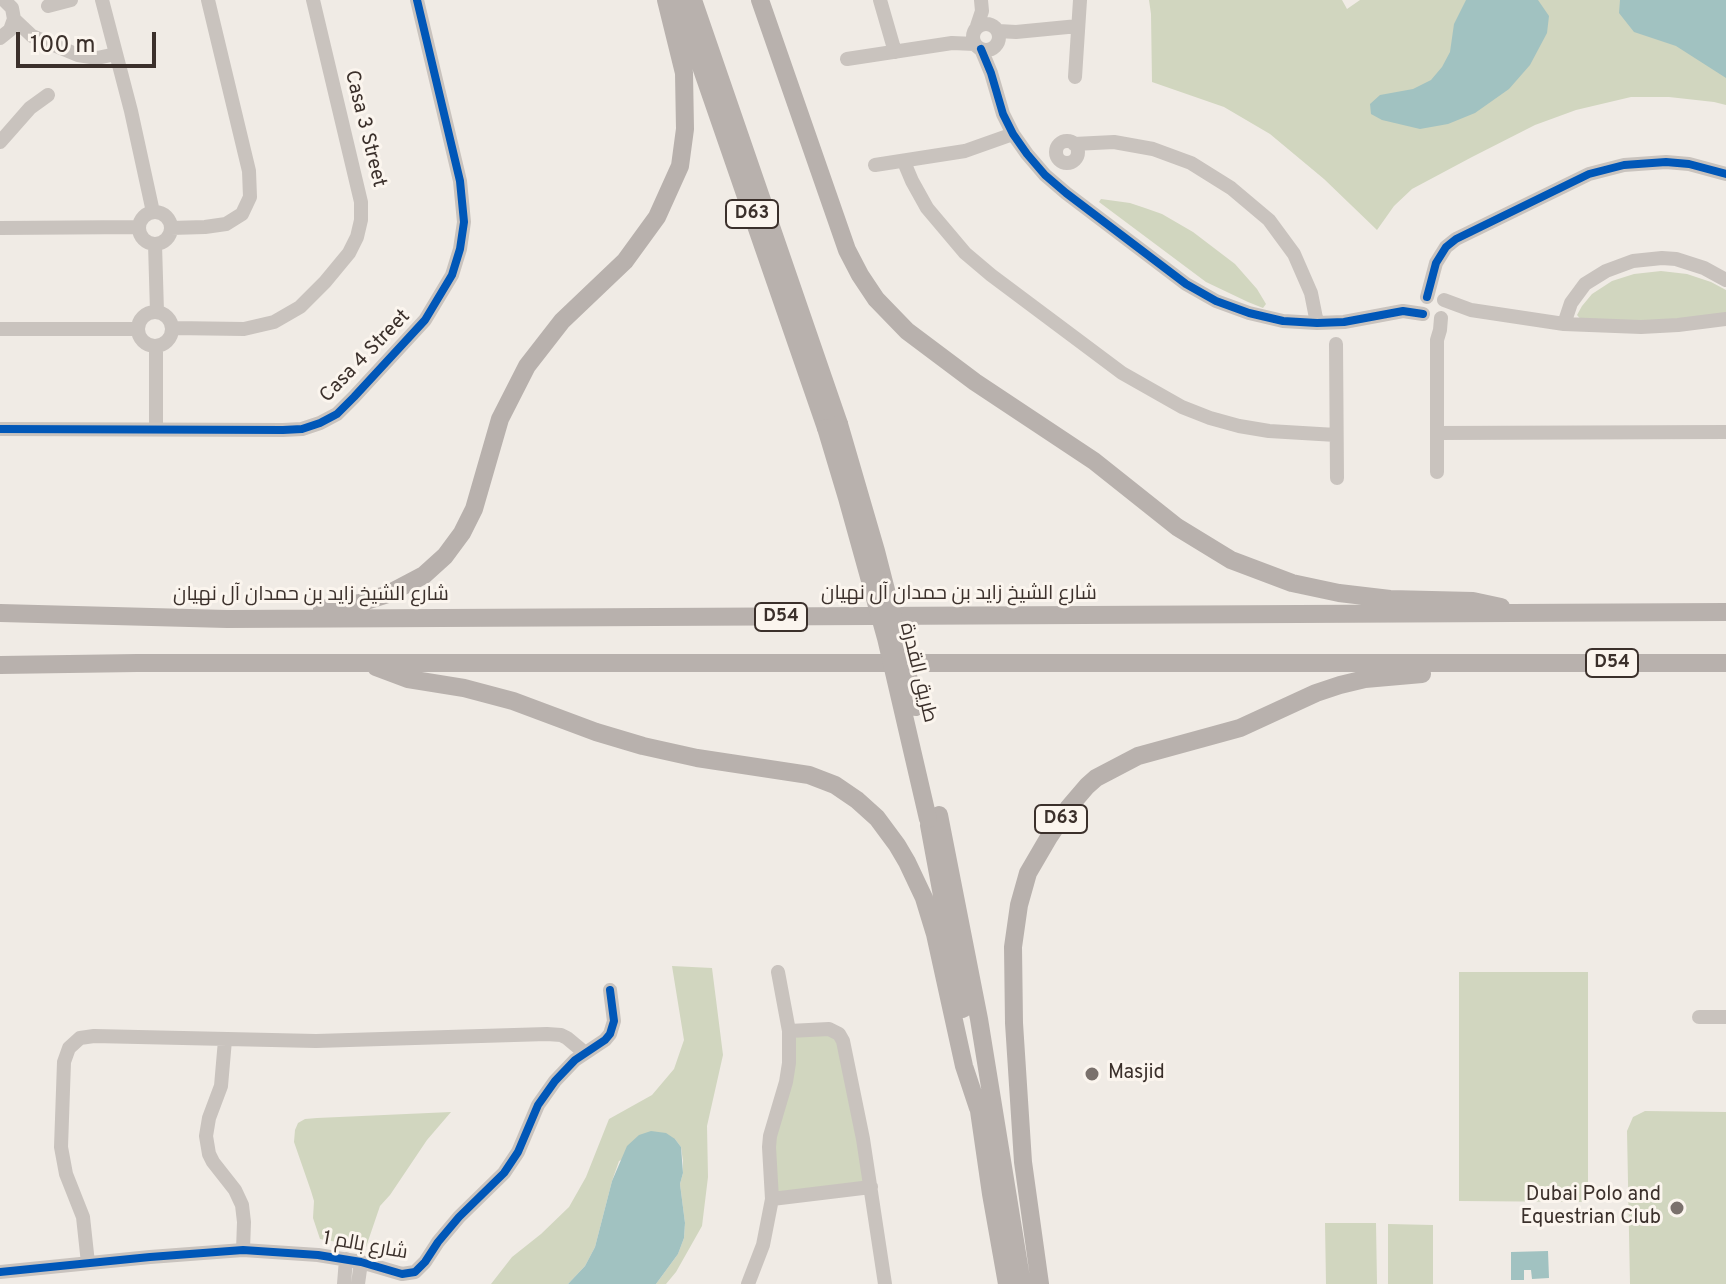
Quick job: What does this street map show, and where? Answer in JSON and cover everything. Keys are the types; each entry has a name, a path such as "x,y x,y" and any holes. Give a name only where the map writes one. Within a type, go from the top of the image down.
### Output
{"main road":[{"path":"227,619 330,608 375,599 424,575 454,545 474,509 500,419 527,366 562,321 636,248 657,217 673,184 683,148 686,92 681,56 666,0"},
{"name":"طريق القدرة","path":"678,0 832,426"},
{"name":"طريق القدرة","path":"693,0 832,426 847,498 934,817 979,1019 1022,1284"},
{"path":"760,0 853,262 876,299 918,340 1094,461 1194,539 1251,569 1292,583 1339,593 1390,599 1473,601 1522,614"},
{"name":"شارع الشيخ زايد بن حمدان آل نهيان","path":"0,613 227,619 1726,612"},
{"name":"D63","path":"1040,1284 1020,1119 1013,947 1019,905 1028,873 1061,818 1096,778 1138,756 1232,731 1316,693 1376,678 1461,672 1499,663"},
{"name":"D54","path":"0,665 1726,663"},
{"path":"370,664 408,679 464,688 513,701 596,732 656,749 809,775 835,785 857,800 877,818 897,845 924,898 964,1066 978,1108"},
{"name":"طريق القدرة","path":"934,817 1007,1284"}],"street":[{"path":"48,6 71,0"},
{"path":"102,0 153,212"},
{"path":"171,228 226,224 242,214 250,197 249,171 208,0"},
{"name":"Casa 3 Street","path":"173,328 244,329 274,322 300,307 325,282 349,253 357,237 361,220 358,185 313,0"},
{"name":"Casa 4 Street","path":"0,429 302,429 337,414 385,365 440,298 452,275 464,222 463,198 417,0"},
{"path":"880,0 895,52"},
{"path":"1075,77 1080,0"},
{"path":"8,1 14,19 32,36"},
{"path":"982,3 991,73 999,104 1013,134 1027,154 1045,175 1186,284 1216,301 1283,321 1317,323 1344,322 1433,305 1564,324 1641,327 1726,319"},
{"path":"3,36 10,30 14,19"},
{"path":"847,59 1016,32 1078,26"},
{"path":"3,36 20,33 32,36 88,58 116,54"},
{"path":"0,142 30,108 48,95"},
{"path":"875,165 965,151 1013,134"},
{"path":"1074,144 1114,142 1153,149 1191,163 1231,188 1269,220 1294,254 1311,293 1317,323"},
{"path":"904,162 927,208 965,253 1122,373 1182,407 1225,422 1269,431 1336,435"},
{"path":"1437,472 1437,340 1433,272 1440,254 1456,239 1589,174 1624,165 1666,162 1689,164 1726,174"},
{"path":"153,212 168,218 171,228 165,241 155,244 141,237 139,227 143,217 153,212"},
{"path":"0,228 139,227"},
{"path":"155,244 157,312"},
{"path":"1564,324 1571,303 1585,284 1606,271 1633,261 1676,259 1704,268 1726,280"},
{"path":"157,312 169,319 173,328 170,338 156,346 142,339 138,329 146,314 157,312"},
{"path":"0,329 138,329"},
{"path":"1336,344 1337,478"},
{"path":"156,346 156,429"},
{"path":"1437,433 1726,432"},
{"path":"748,1284 763,1245 772,1199 769,1147 789,1063 789,1031 778,972"},
{"name":"شارع بالم 1","path":"0,1272 243,1250 299,1253 354,1261 409,1274 420,1268 447,1231 504,1173 518,1152 538,1105 564,1070 605,1040 613,1028 610,990"},
{"path":"1699,1017 1726,1017"},
{"path":"789,1031 826,1029 841,1037 863,1139 885,1284"},
{"path":"88,1263 83,1217 62,1156 64,1062 74,1042 87,1036 225,1040 408,1039 547,1034 567,1038 585,1053"},
{"path":"225,1040 221,1086 206,1136 213,1162 235,1190 242,1205 243,1250"},
{"path":"772,1199 871,1187"},
{"path":"344,1284 354,1261"},
{"path":"354,1261 358,1284"}],"green space":[{"path":"1149,0 1342,0 1347,9 1360,0 1726,0 1726,105 1669,97 1631,97 1576,110 1535,125 1412,189 1394,206 1377,230 1324,179 1270,134 1224,107 1152,82"},
{"path":"1101,199 1130,203 1162,214 1193,232 1235,264 1266,304 1263,308 1206,282 1099,202"},
{"path":"1661,271 1687,274 1726,290 1726,317 1584,323 1577,315 1592,294 1612,281 1634,274"},
{"path":"672,966 712,968 723,1055 707,1126 708,1177 702,1226 676,1272 666,1284 656,1284 678,1254 684,1238 680,1184 683,1161 681,1147 675,1139 619,1161 595,1247 585,1266 568,1284 491,1284 512,1257 569,1207 586,1177 609,1119 652,1095 674,1069 684,1040"},
{"path":"1459,972 1588,972 1588,1202 1459,1201"},
{"path":"825,1032 839,1040 868,1183 773,1193 771,1158 790,1034"},
{"name":"Dubai Polo and Equestrian Club","path":"1645,1111 1726,1112 1726,1284 1630,1284 1627,1131 1633,1117"},
{"path":"451,1112 380,1206 366,1247 320,1239 313,1218 314,1201 294,1142 298,1123 317,1118"},
{"path":"1325,1223 1376,1223 1377,1284 1326,1284"},
{"path":"1388,1224 1433,1225 1433,1284 1388,1284"}],"water":[{"path":"1466,0 1538,0 1549,16 1547,33 1530,65 1509,89 1475,113 1448,124 1420,129 1382,120 1371,114 1370,104 1380,95 1413,89 1431,80 1442,67 1450,52 1454,24"},
{"path":"1620,0 1726,0 1726,78 1676,46 1634,32 1619,13"},
{"path":"651,1131 666,1133 681,1147 683,1173 680,1184 685,1223 678,1254 656,1284 568,1284 585,1266 595,1247 612,1181 627,1146 639,1135"},
{"path":"1548,1251 1549,1278 1532,1279 1531,1270 1524,1270 1524,1280 1511,1280 1511,1252"}],"cycle path":[{"path":"0,429 302,429 337,414 354,397 425,320 452,275 460,249 464,222 460,181 417,0"},
{"path":"981,49 1013,134 1045,175 1186,284 1216,301 1283,321 1344,322 1403,311 1423,314"},
{"path":"1427,297 1436,263 1446,247 1456,239 1589,174 1624,165 1666,162 1689,164 1726,174"},
{"path":"0,1272 243,1250 318,1255 361,1262 402,1274 415,1272 459,1217 504,1173 518,1152 538,1105 555,1081 575,1060 610,1034 614,1021 610,990"}],"place":[{"name":"Masjid","path":"1092,1074"},
{"name":"Dubai Polo and Equestrian Club","path":"1677,1208"}]}
